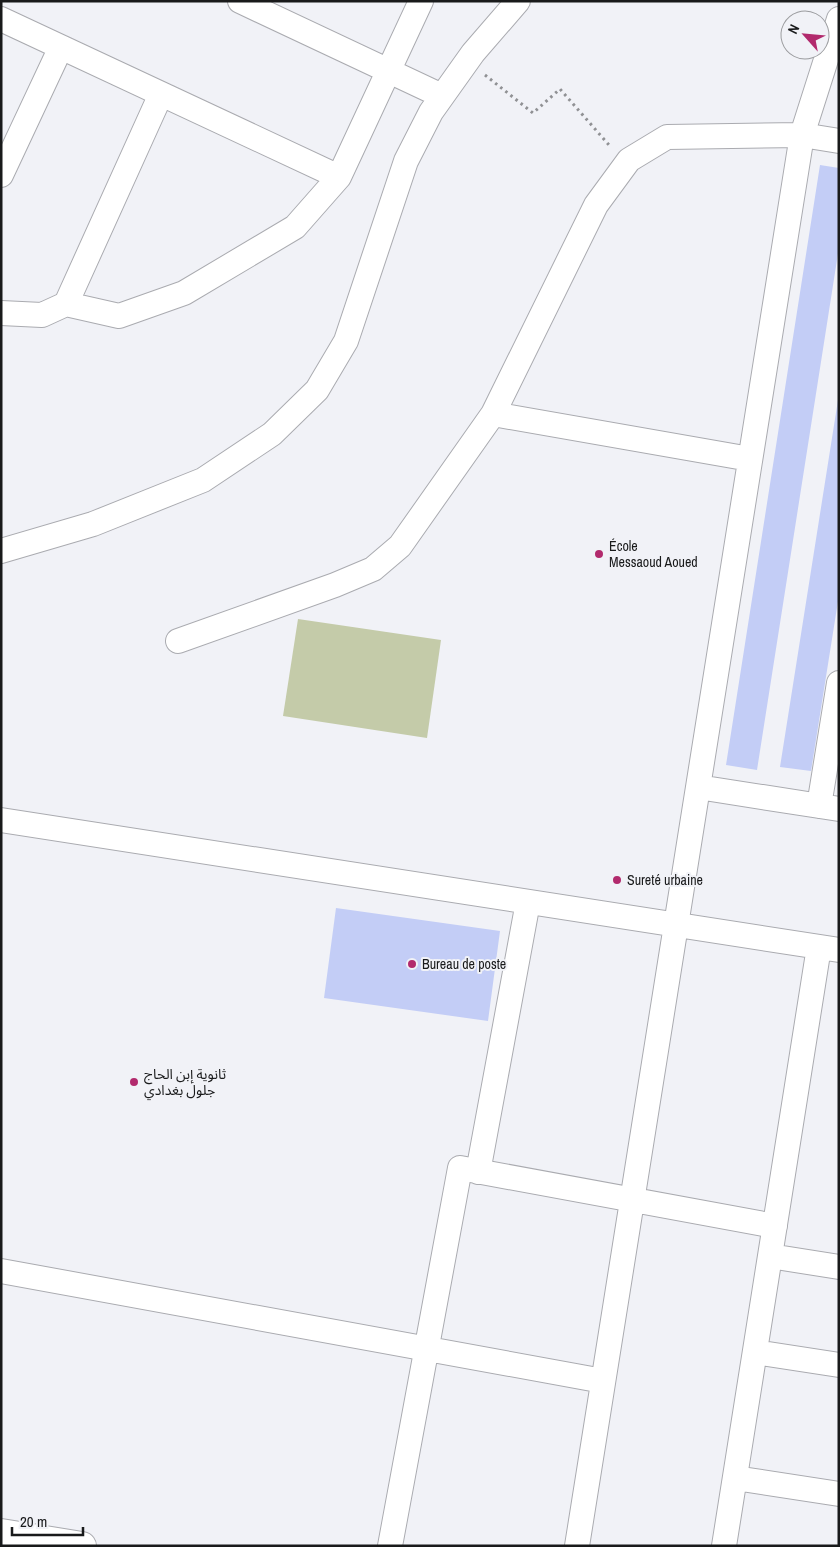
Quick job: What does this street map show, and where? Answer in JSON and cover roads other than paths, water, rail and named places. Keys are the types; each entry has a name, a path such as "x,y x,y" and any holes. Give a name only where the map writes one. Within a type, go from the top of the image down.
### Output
{"main road":[{"path":"1,1533 82,1546"}],"street":[{"path":"240,1 442,96"},
{"path":"1,313 42,315 66,304 119,316 184,293 295,228 339,177 421,1"},
{"path":"1,551 93,524 203,480 272,434 317,390 346,341 406,161 431,112 467,61 512,3"},
{"path":"576,1546 802,135 838,18"},
{"path":"1,19 339,177"},
{"path":"1,175 61,47"},
{"path":"66,304 161,94"},
{"path":"178,641 335,585 373,569 400,546 493,414 596,205 629,160 667,137 802,135 839,141"},
{"path":"493,414 750,459"},
{"path":"698,787 829,807 839,684"},
{"path":"1,820 829,948 775,1226 724,1546"},
{"path":"478,1172 528,902"},
{"path":"390,1546 460,1168 775,1226"},
{"path":"770,1256 839,1267"},
{"path":"1,1271 602,1381"},
{"path":"755,1352 839,1365"},
{"path":"735,1478 839,1494"}],"place":[{"name":"École Messaoud Aoued","path":"599,554"},
{"name":"Sureté urbaine","path":"617,880"},
{"name":"Bureau de poste","path":"412,964"},
{"name":"ثانوية إبن الحاج جلول بغدادي","path":"134,1082"}]}
